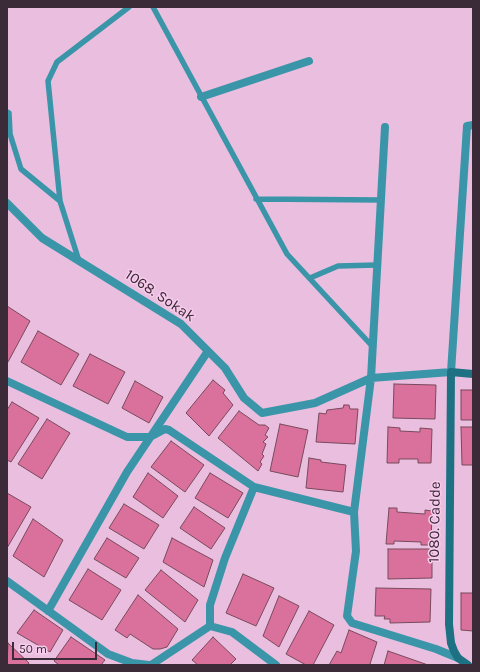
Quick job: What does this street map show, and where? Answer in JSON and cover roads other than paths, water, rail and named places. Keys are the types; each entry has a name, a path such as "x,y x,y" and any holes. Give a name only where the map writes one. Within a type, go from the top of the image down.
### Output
{"street":[{"path":"201,97 309,61"},
{"path":"451,372 467,126 473,125"},
{"path":"385,127 371,378 354,512 356,551 347,616 352,623 436,649 458,658 468,665"},
{"name":"1068. Sokak","path":"7,203 42,238 181,324 225,368 244,398 262,413 315,403 371,378 451,372 473,374"},
{"path":"48,611 128,472 208,351"},
{"name":"1080. Cadde","path":"451,372 448,617 451,643 458,658"},
{"path":"7,381 128,437 150,437 165,429 169,430 254,487 354,512"},
{"path":"210,626 210,605 225,558 254,487"},
{"path":"7,581 108,654 132,663 150,665 210,626 232,632 272,664"}],"lane":[{"path":"79,261 60,201 48,81 57,62 128,7"},
{"path":"153,7 287,254 373,347"},
{"path":"7,112 9,113 10,134 21,169 60,201"},
{"path":"256,199 381,200"},
{"path":"310,278 338,266 377,265"}]}
